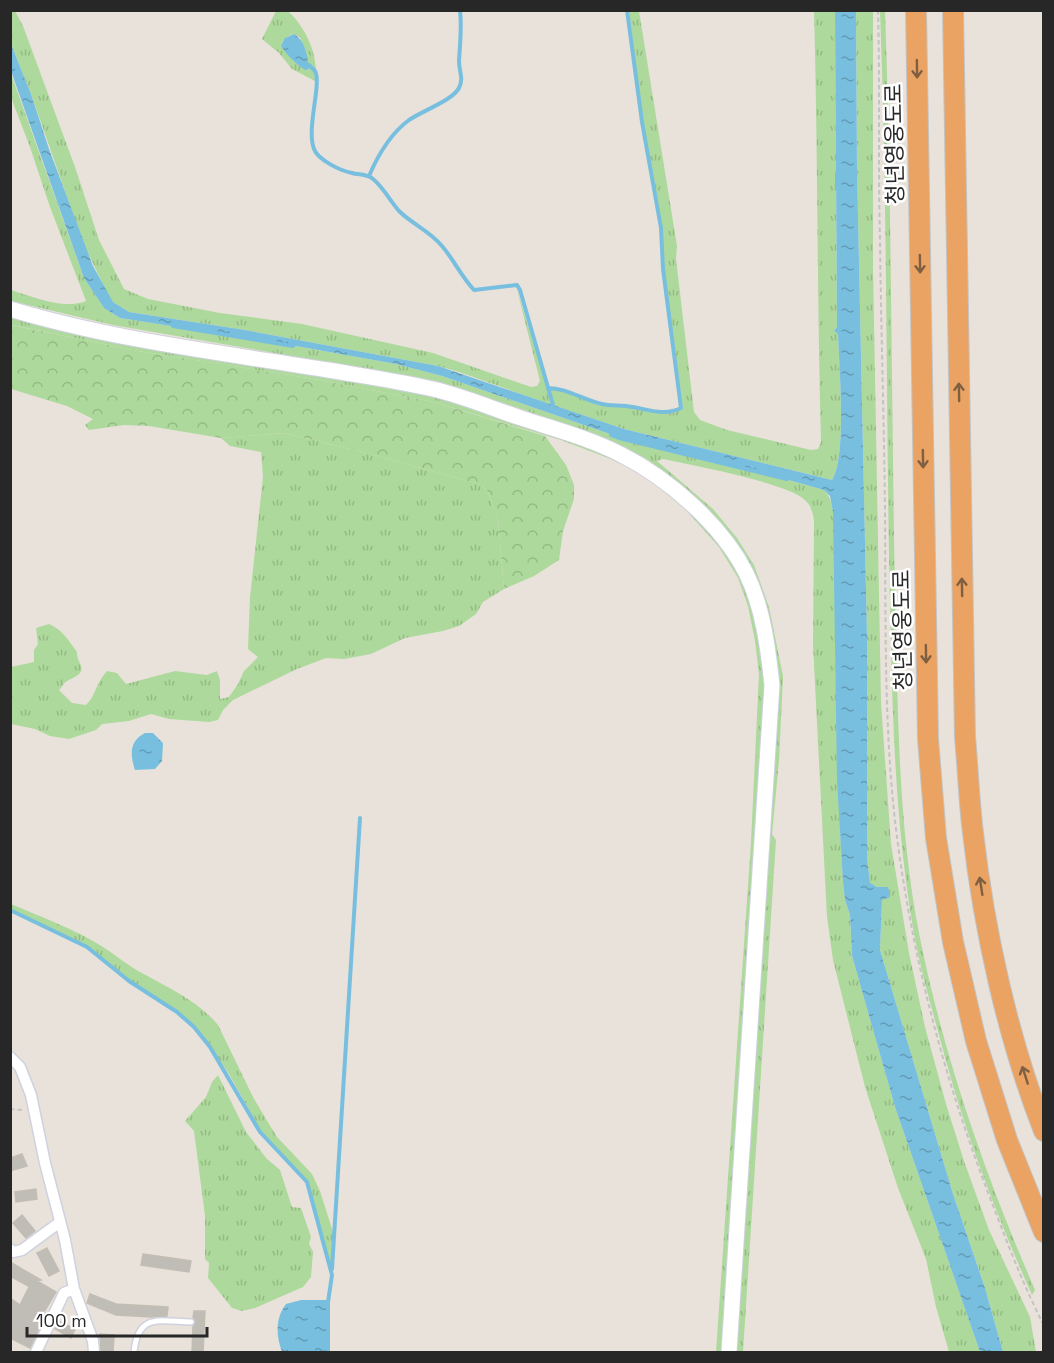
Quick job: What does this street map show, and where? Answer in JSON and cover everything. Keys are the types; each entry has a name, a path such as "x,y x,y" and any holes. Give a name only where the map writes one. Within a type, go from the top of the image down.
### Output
{"highway":[{"name":"청년영웅도로","path":"916,10 928,739 936,838 953,942 976,1041 1007,1140 1044,1232"},
{"path":"952,10 964,703 973,834 989,935 1011,1031 1044,1131"}],"street":[{"path":"10,309 112,333 403,382 465,398 601,445 643,467 683,497 717,531 732,551 746,572 755,595 769,652 772,685 729,1353"},
{"path":"10,1057 20,1068 32,1095 74,1289 90,1332 94,1353"},
{"path":"11,1252 22,1250 60,1222"},
{"path":"36,1353 64,1293 74,1289"}],"lane":[{"path":"134,1353 135,1338 141,1327 148,1322 190,1322"}],"green space":[{"path":"10,11 15,11 23,26 75,167 99,240 124,289 148,299 220,313 302,324 433,353 531,387 537,386 540,381 516,286 552,405 438,366 245,330 129,312 113,302 82,240 11,44"},
{"path":"276,11 288,11 304,30 311,46 316,70 308,63 300,37 294,34 281,44 293,61 309,66 314,71 315,81 292,69 279,53 262,39"},
{"path":"629,11 639,11 677,246 676,259 694,412 700,420 727,430 811,450 818,449 821,442 814,11 835,11 837,327 834,331 838,334 841,432 837,468 832,480 624,429 555,406 550,389 569,393 602,406 660,413 683,409 664,269 662,228 643,122"},
{"path":"856,11 873,11 873,267 881,703 891,844 909,953 925,1027 946,1104 989,1230 1030,1317 1036,1352 1003,1352 880,950 882,900 888,887 877,887 870,884 867,858 867,636"},
{"path":"880,11 885,11 889,155 900,764 912,895 930,982 953,1070 998,1199 1035,1290 1032,1295 984,1180 955,1091 933,1014 914,934 901,839 892,698"},
{"path":"10,71 84,278 104,308 120,318 396,364 442,376 633,442 728,463 824,490 832,505 835,527 839,805 843,883 850,915 852,956 895,1107 980,1352 949,1352 936,1307 926,1259 898,1188 865,1087 833,960 827,917 813,645 814,521 809,504 795,494 760,481 663,459 657,461 713,509 737,538 754,565 769,607 783,676 779,761 772,834 776,840 743,1352 733,1352 777,716 760,588 745,554 723,526 688,490 648,460 625,447 578,428 436,381 113,325 11,301 11,290 58,303 86,301 12,100"},
{"path":"10,316 429,391 628,462 692,510 740,572 756,625 765,672 766,700 722,1352 716,1352 751,842 759,674 748,606 738,578 719,547 685,509 652,482 632,469 561,440 434,402 308,378 138,351 12,325"},
{"path":"11,325 138,351 308,378 434,402 545,436 566,465 574,485 574,499 563,531 559,560 534,576 504,589 498,519 487,490 475,483 363,452 284,433 221,438 149,426 124,425 89,430 85,425 93,419 67,406 11,389"},
{"path":"284,433 475,483 487,490 498,519 504,589 483,602 476,614 459,626 405,638 371,654 344,659 326,658 297,669 233,700 223,710 218,720 209,722 169,719 151,714 129,721 102,724 96,730 69,739 50,736 35,729 11,724 11,667 34,662 34,650 38,644 36,628 49,624 62,632 77,652 81,672 65,682 59,690 72,703 86,705 107,671 117,673 126,684 175,671 207,675 217,671 220,680 220,699 229,697 244,671 258,657 248,649 250,597 263,477 261,452 230,446 221,438"},
{"path":"11,904 58,924 108,950 192,1002 218,1025 253,1097 277,1137 312,1174 320,1191 333,1232 331,1267 308,1182 261,1131 229,1074 194,1026 178,1011 118,972 88,946 11,909"},
{"path":"218,1075 246,1132 267,1159 280,1170 292,1207 301,1208 311,1237 309,1244 313,1252 311,1277 303,1287 255,1308 242,1311 232,1308 208,1278 209,1263 205,1259 205,1216 194,1131 185,1121 206,1097 212,1082"}],"water":[{"path":"835,11 856,11 867,636 867,858 870,883 877,887 888,887 890,897 882,900 880,950 1003,1352 980,1352 895,1107 852,956 850,915 843,883 837,780 833,512 830,496 824,490 728,463 633,442 442,376 396,364 120,318 104,308 84,278 11,71 11,44 93,266 113,302 129,312 245,330 438,366 624,429 832,480 837,468 841,432 838,334 834,331 837,327"},
{"path":"294,34 307,54 309,69 305,70 295,62 281,45 285,38"},
{"path":"145,733 153,733 163,743 162,761 155,769 135,770 132,759 133,744"},
{"path":"301,1300 328,1300 327,1352 282,1352 278,1333 280,1315 286,1304"}],"building":[{"path":"22,1154 27,1166 10,1171 10,1158"},
{"path":"36,1189 37,1199 16,1202 15,1192"},
{"path":"22,1215 35,1231 26,1238 13,1223"},
{"path":"47,1248 59,1271 49,1276 37,1253"},
{"path":"143,1254 191,1261 189,1272 141,1265"},
{"path":"10,1262 41,1280 37,1281 56,1292 44,1312 46,1313 30,1348 10,1338 10,1298 20,1305 30,1285 10,1276"},
{"path":"90,1294 116,1304 168,1307 167,1316 116,1315 87,1303"},
{"path":"194,1311 205,1311 203,1353 192,1353 193,1326 196,1322 193,1318"},
{"path":"59,1321 75,1329 71,1338 55,1329"},
{"path":"100,1334 114,1335 113,1353 101,1353"}],"waterway":[{"path":"369,176 385,145 402,126 450,97 459,88 461,78 460,10"},
{"path":"548,388 562,390 605,405 661,412 681,408 663,269 661,228 642,122 627,10"},
{"path":"309,65 317,77 312,130 316,153 336,167 373,179 399,211 437,241 474,290 517,285 553,405"},
{"path":"837,188 839,170"},
{"path":"173,326 293,346"},
{"path":"611,435 787,479"},
{"path":"332,1269 360,818"},
{"path":"10,910 87,947 129,981 177,1012 194,1027 210,1047 260,1132 307,1182 332,1275 328,1302 328,1352"}]}
